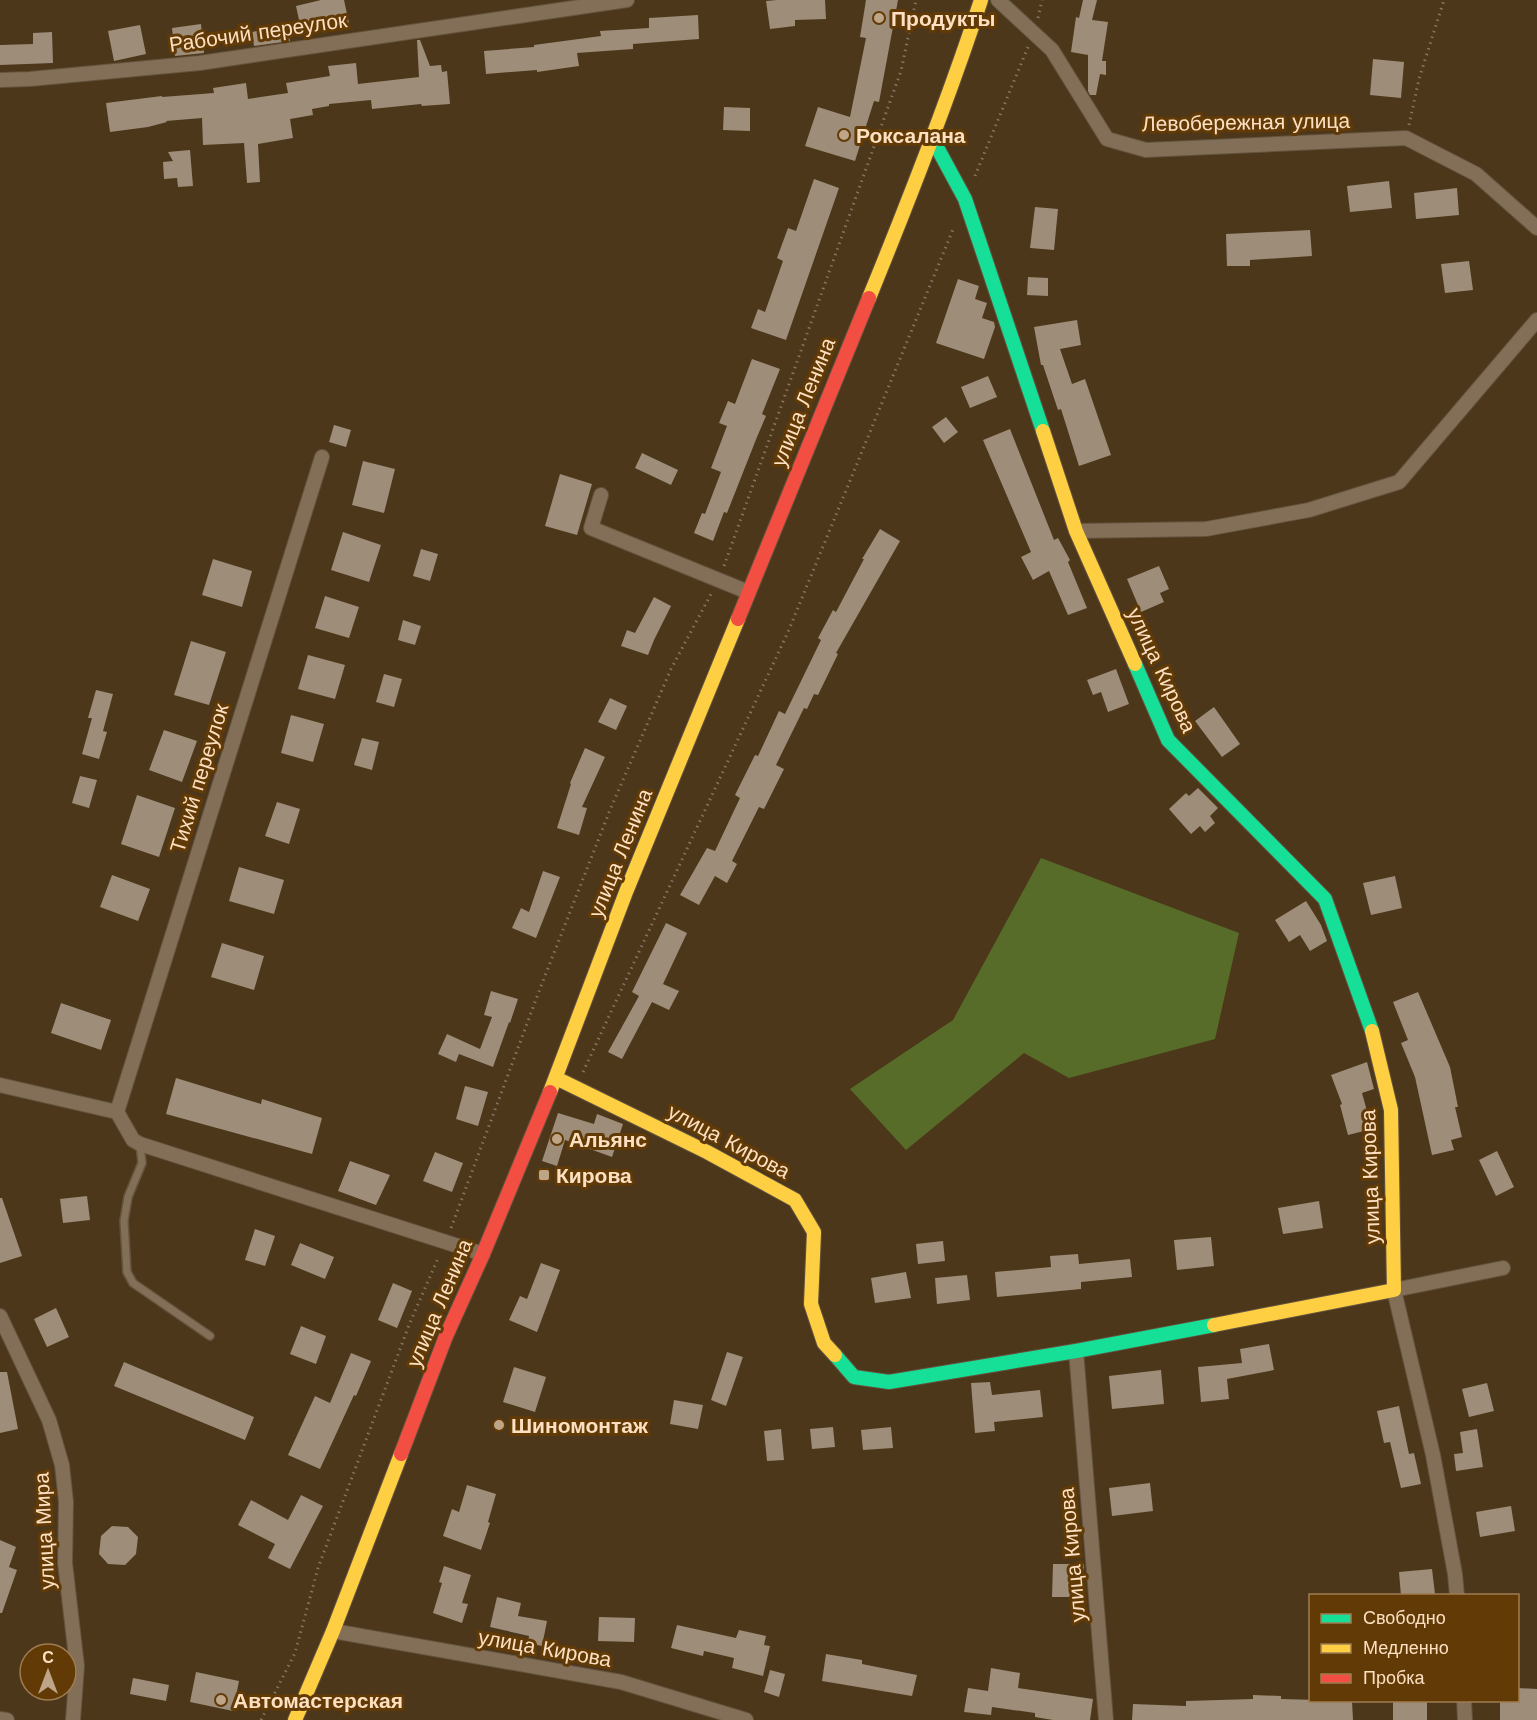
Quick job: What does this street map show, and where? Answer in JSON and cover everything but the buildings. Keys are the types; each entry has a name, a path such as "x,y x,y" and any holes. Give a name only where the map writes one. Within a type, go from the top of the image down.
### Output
{"street":[{"name":"Рабочий переулок","path":"0,80 200,63 627,0"},
{"name":"улица Ленина","path":"296,1720 333,1631 446,1336 483,1254 555,1078 626,892 916,184 958,71 981,0"},
{"name":"Левобережная улица","path":"998,0 1052,50 1107,139 1146,150 1406,138 1476,174 1537,228"},
{"name":"улица Кирова","path":"932,138 965,199 1076,531 1168,740 1325,899 1371,1028 1391,1110 1394,1290 1433,1455 1457,1594"},
{"path":"1076,531 1206,530 1309,510 1399,482 1537,320"},
{"name":"Тихий переулок","path":"117,1112 322,457"},
{"path":"601,495 591,528 748,592"},
{"name":"улица Кирова","path":"555,1078 707,1152 795,1200 814,1232 811,1304 824,1342 854,1377 889,1382 1076,1351 1503,1268"},
{"path":"0,1085 117,1112 133,1140 140,1144 483,1254"},
{"name":"улица Мира","path":"0,1316 49,1420 62,1465 66,1502 65,1563 76,1666 73,1720"},
{"name":"улица Кирова","path":"1076,1351 1106,1720"},
{"name":"улица Кирова","path":"333,1631 621,1683 746,1720"},
{"path":"1464,1702 1465,1720"},
{"path":"0,1719 8,1720"}],"lane":[{"path":"140,1144 142,1163 128,1197 124,1221 127,1272 133,1283 210,1336"}],"path":[{"path":"261,1720 295,1653 322,1557 409,1325 445,1242 545,975 610,810 670,669 719,580 902,71 916,0"},
{"path":"576,1087 788,632 1034,33 1042,0"},
{"path":"1406,138 1419,79 1444,0"}],"green space":[{"path":"1041,858 1239,933 1215,1039 1069,1078 1024,1053 906,1150 850,1089 953,1020"}],"traffic: fast":[{"path":"932,138 965,199 1043,431"},
{"path":"1135,664 1168,740 1325,899 1372,1031"},
{"path":"835,1355 854,1377 889,1382 1214,1325"}],"traffic: slow":[{"path":"869,298 928,150 981,0"},
{"path":"1043,431 1076,531 1135,664"},
{"path":"550,1092 626,892 738,619"},
{"path":"1214,1325 1394,1290 1391,1110 1372,1031"},
{"path":"556,1078 707,1152 795,1200 814,1232 811,1304 824,1343 835,1355"},
{"path":"295,1720 333,1631 401,1454"}],"traffic: jam":[{"path":"738,619 869,298"},
{"path":"401,1454 446,1336 483,1254 550,1092"}],"place":[{"name":"Продукты","path":"879,18"},
{"name":"Роксалана","path":"844,135"},
{"name":"Альянс","path":"557,1139"},
{"name":"Кирова","path":"544,1175"},
{"name":"Шиномонтаж","path":"499,1425"},
{"name":"Автомастерская","path":"221,1700"}]}
